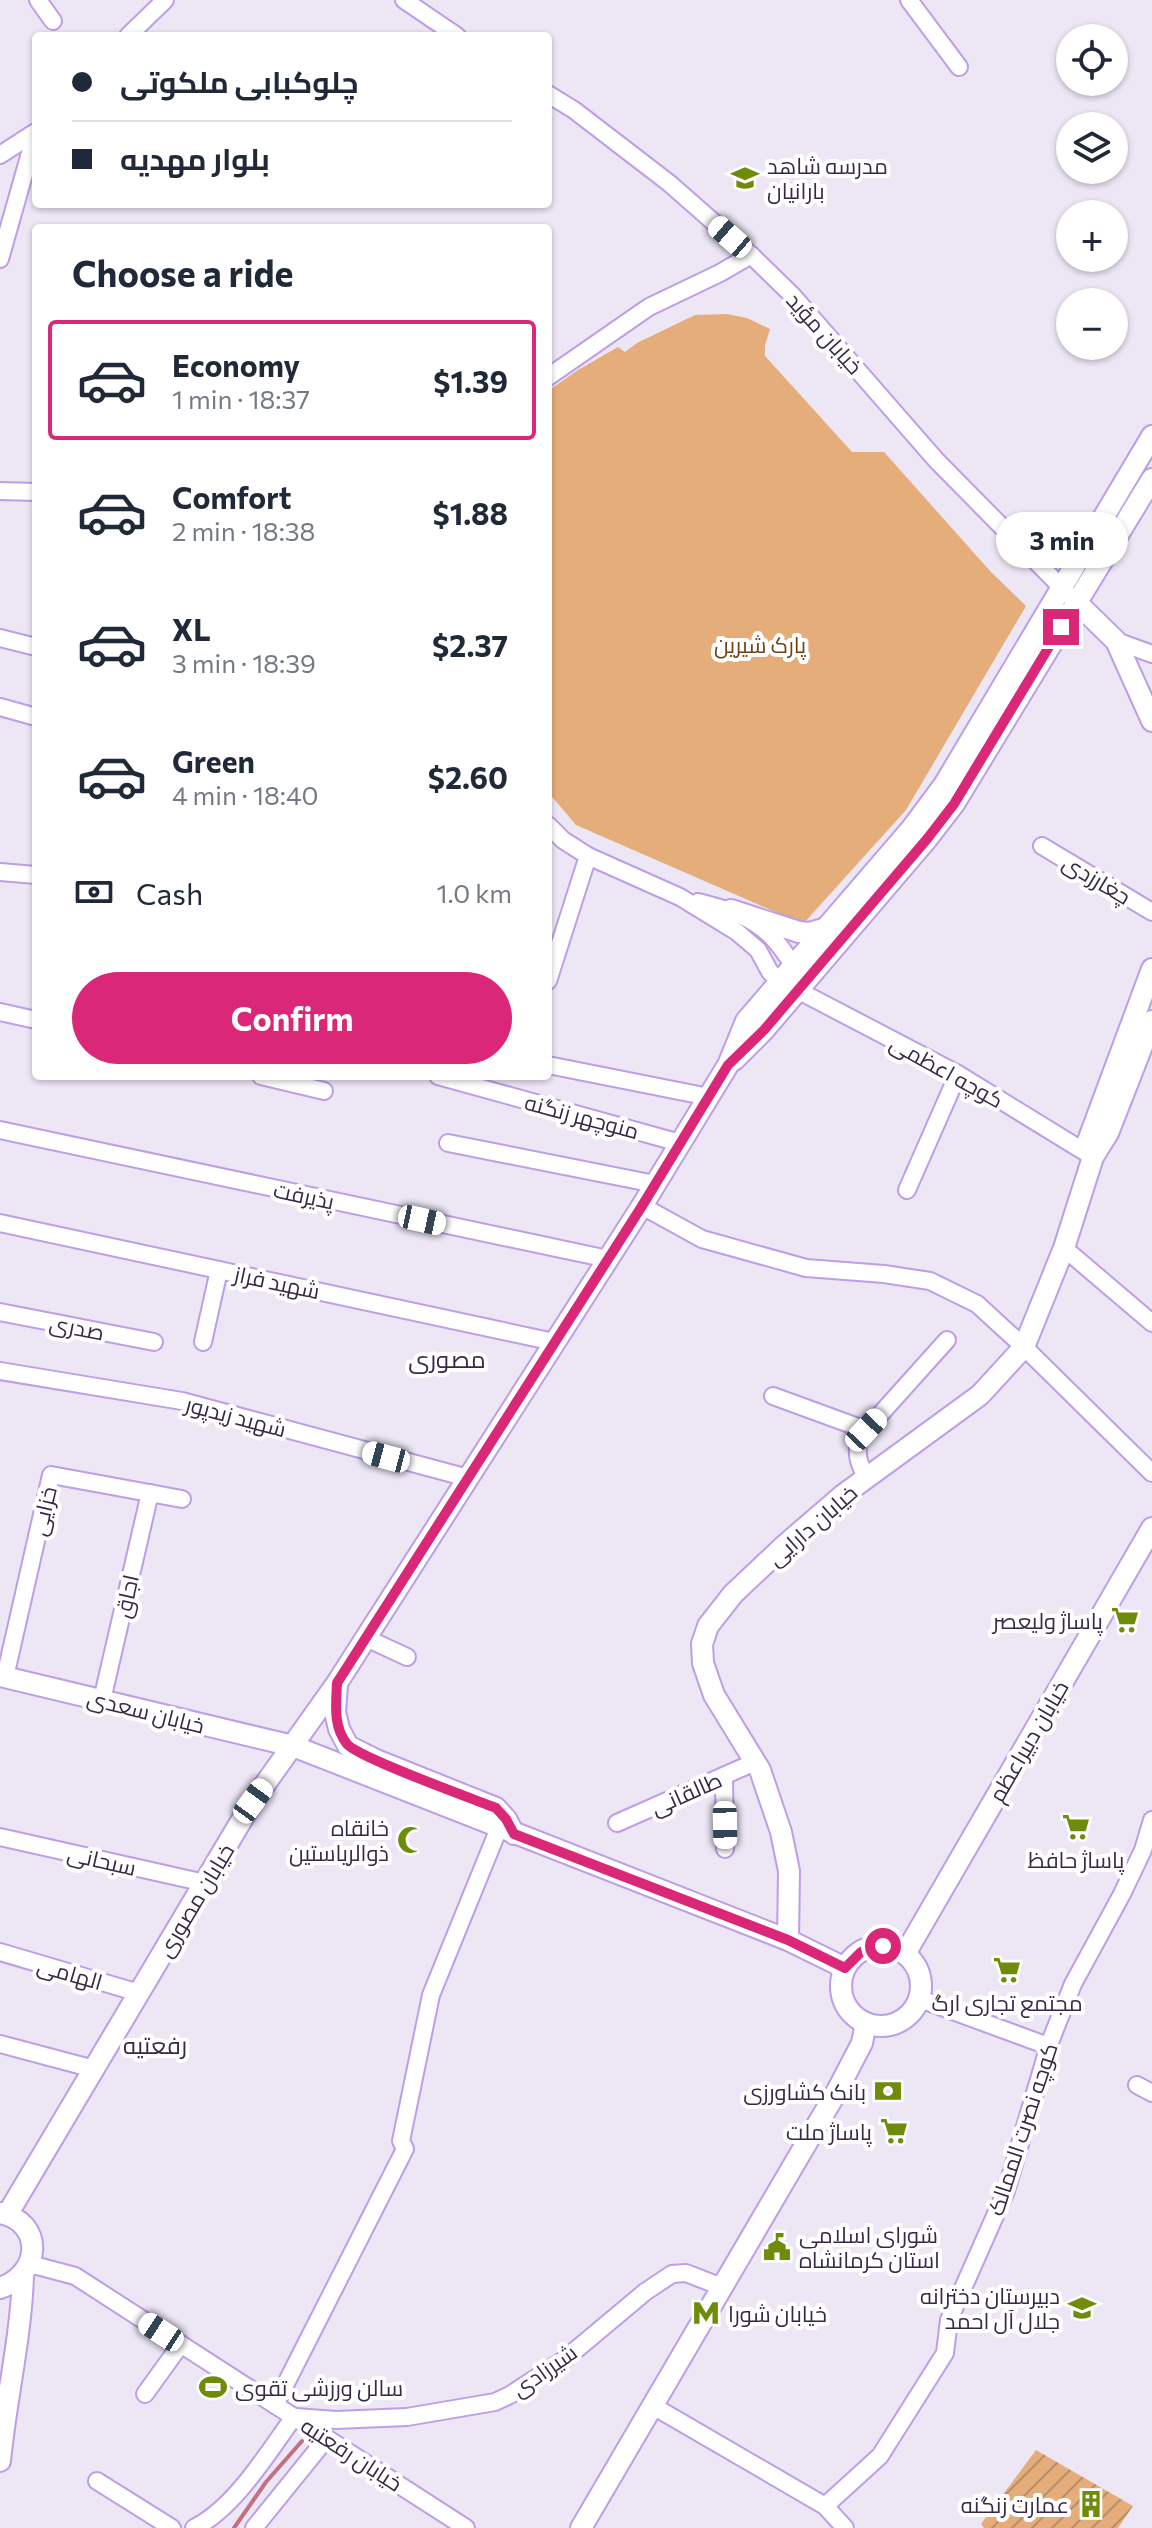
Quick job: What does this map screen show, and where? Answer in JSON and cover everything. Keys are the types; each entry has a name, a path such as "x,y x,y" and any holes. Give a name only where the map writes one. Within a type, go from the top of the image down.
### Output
{"main road":[{"path":"1076,598 1089,539 1152,436"},
{"path":"795,978 823,929 954,804 1076,598 1152,479"},
{"path":"1018,542 1036,552 1053,556 1066,554 1089,539"},
{"path":"1076,598 1116,641 1152,721"},
{"path":"795,978 920,834"},
{"path":"731,910 799,932 823,929"},
{"name":"خیابان دارایی","path":"1093,1157 1088,1141 1152,969"},
{"name":"خیابان مصوری","path":"4,2214 253,1801 337,1683 642,1206 728,1065 764,1030 795,978"},
{"name":"خیابان دارایی","path":"788,1940 790,1888 771,1796 755,1762 714,1695 703,1663 702,1644 708,1626 733,1594 785,1545 843,1495 980,1395 1024,1347 1064,1248 1093,1157 1108,1133 1152,1021"},
{"name":"خیابان دبیراعظم","path":"905,1954 1152,1528"},
{"name":"خیابان سعدی","path":"2,1677 293,1746 788,1940 845,1968"},
{"path":"337,1683 335,1712 348,1746 496,1808 506,1819 507,1831"},
{"path":"883,1946 905,1954 920,1974 922,1987 915,2009 898,2023 871,2024 854,2016 842,1994 845,1968 861,1952 872,1947 883,1946"},
{"path":"581,2528 656,2409 722,2287 837,2091 871,2024"},
{"path":"588,2528 825,2126 871,2024"},
{"path":"0,2461 32,2244 24,2226 4,2214"},
{"path":"0,2288 12,2284 26,2270"}],"street":[{"path":"38,0 53,21"},
{"path":"404,0 451,32"},
{"path":"909,0 959,67"},
{"path":"131,32 155,3"},
{"name":"خیابان مؤید","path":"552,97 669,183 751,255 793,296 936,460 1076,598"},
{"path":"0,155 32,134"},
{"path":"0,259 32,143"},
{"path":"552,374 649,307 751,255"},
{"path":"0,491 32,492"},
{"path":"0,638 32,646"},
{"path":"1116,641 1152,654"},
{"path":"0,707 32,716"},
{"path":"552,829 588,856 680,897 748,940 764,957 770,972 795,978"},
{"name":"چغارزدی","path":"1042,846 1152,912"},
{"path":"552,968 588,856"},
{"path":"0,872 32,875"},
{"path":"680,897 731,910 752,920 765,930 795,978"},
{"name":"کوچه اعظمی","path":"795,978 1093,1157"},
{"path":"0,1012 32,1015"},
{"path":"552,1066 709,1097"},
{"path":"907,1190 958,1074"},
{"path":"299,1080 324,1091"},
{"name":"منوچهر زنگنه","path":"452,1080 680,1143"},
{"name":"پذیرفت","path":"0,1130 608,1259"},
{"path":"448,1143 655,1184"},
{"path":"642,1206 702,1239 806,1268 930,1281 977,1304 1152,1473"},
{"name":"شهید فراز","path":"0,1223 554,1342"},
{"path":"1064,1248 1152,1323"},
{"path":"203,1342 219,1270"},
{"name":"صدری","path":"0,1312 154,1342"},
{"path":"867,1477 856,1452 859,1438 947,1340"},
{"name":"شهید زیدپور","path":"0,1371 182,1401 468,1478"},
{"path":"773,1396 866,1430"},
{"name":"خزایی","path":"2,1677 51,1475 182,1499"},
{"name":"اجاق","path":"102,1700 150,1493"},
{"path":"366,1638 407,1657"},
{"name":"طالقانی","path":"617,1823 755,1762"},
{"path":"724,1776 725,1849"},
{"name":"کوچه نصرت الممالک","path":"825,2506 880,2456 945,2353 949,2320 1006,2191 1048,2046 1073,1984 1143,1850 1152,1820"},
{"path":"275,2405 405,2149 401,2141 431,1995 507,1831"},
{"name":"سبحانی","path":"0,1837 205,1883"},
{"name":"الهامی","path":"0,1952 139,1993"},
{"path":"920,1999 1048,2046"},
{"path":"0,2044 94,2069"},
{"name":"خیابان رفعتیه","path":"26,2270 75,2276 466,2528"},
{"name":"شیرزادی","path":"294,2417 336,2420 407,2417 495,2402 565,2359 645,2292 672,2274 686,2273 722,2287"},
{"path":"145,2394 181,2344"},
{"path":"656,2409 825,2506 845,2528"},
{"path":"194,2528 208,2522 241,2488 294,2417"},
{"path":"254,2528 326,2439"},
{"path":"97,2481 172,2528"}],"green space":[{"name":"پارک شیرین","path":"727,314 747,318 770,329 765,356 852,452 884,452 991,572 1026,606 906,810 803,924 576,825 552,797 552,388 618,347 625,352 695,315"},
{"path":"1036,2450 1133,2506 1118,2528 984,2528 981,2524"}],"waterway":[{"path":"234,2528 266,2482 302,2441"}],"place":[{"name":"مدرسه شاهد بارانیان","path":"745,178"},
{"name":"پاساژ ولیعصر","path":"1125,1620"},
{"name":"پاساژ حافظ","path":"1076,1827"},
{"name":"خانقاه ذوالریاستین","path":"411,1840"},
{"name":"مجتمع تجاری ارگ","path":"1007,1970"},
{"name":"بانک کشاورزی","path":"888,2091"},
{"name":"پاساژ ملت","path":"894,2131"},
{"name":"شورای اسلامی استان کرمانشاه","path":"777,2247"},
{"name":"دبیرستان دخترانه جلال آل احمد","path":"1082,2308"},
{"name":"خیابان شورا","path":"706,2313"},
{"name":"سالن ورزشی تقوی","path":"213,2387"},
{"name":"عمارت زنگنه","path":"1091,2504"}],"district":[{"name":"مصوری","path":"447,1358"},
{"name":"رفعتیه","path":"155,2044"}],"route":[{"path":"883,1946 861,1952 845,1968 788,1940 514,1834 496,1808 348,1746 335,1712 337,1683 642,1206 728,1065 764,1030 954,804 1061,627"}]}
